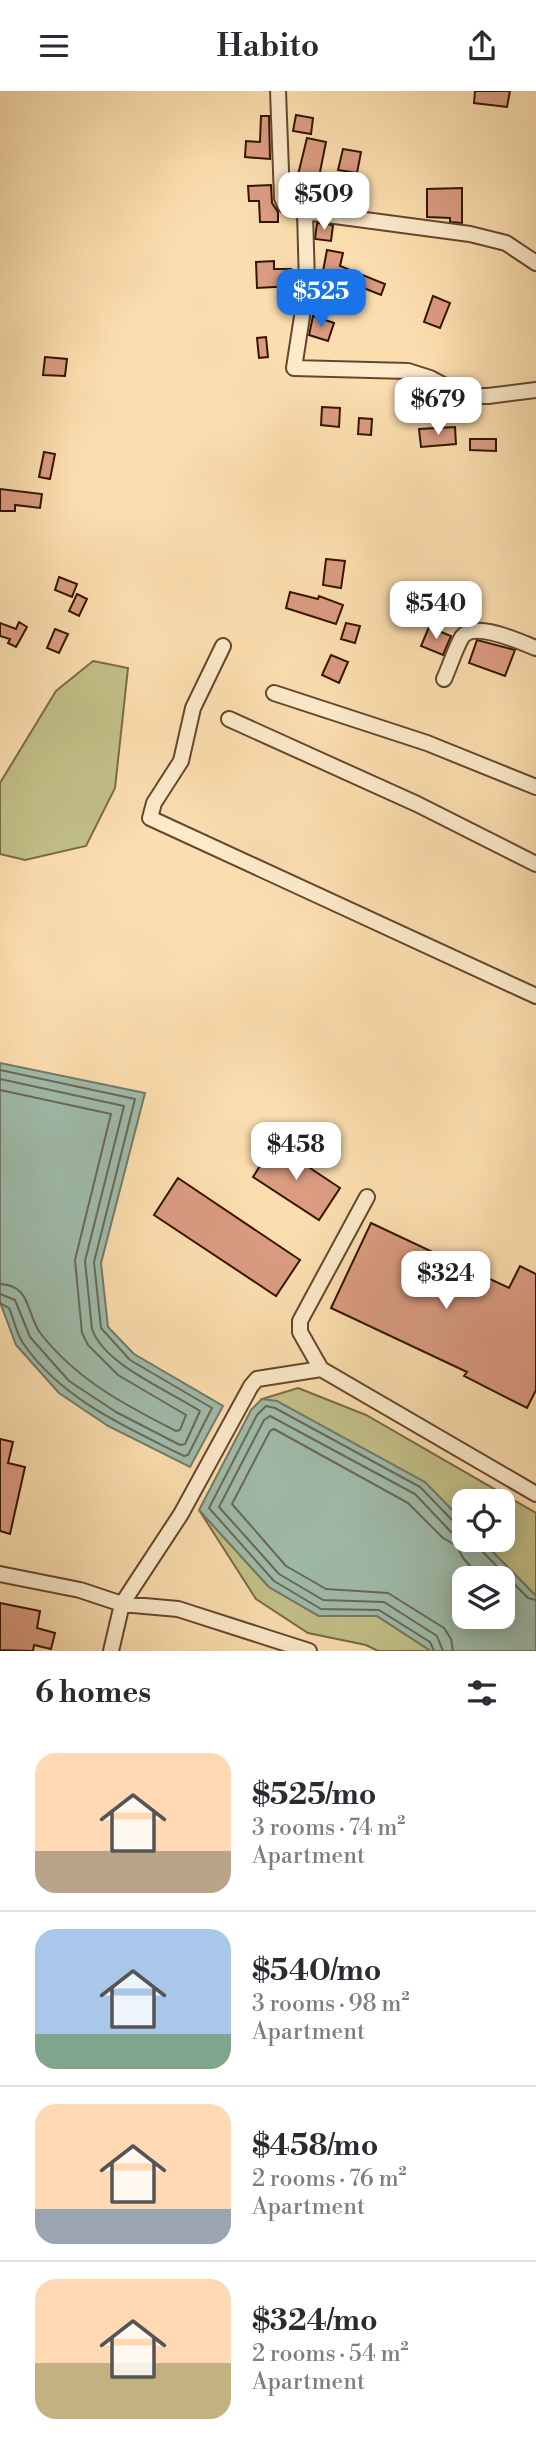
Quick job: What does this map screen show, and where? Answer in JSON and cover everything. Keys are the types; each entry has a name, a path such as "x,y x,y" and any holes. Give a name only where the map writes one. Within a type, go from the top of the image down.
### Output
{"street":[{"path":"278,91 282,198 293,209 470,234 506,243 536,263"},
{"path":"305,212 307,284 294,368 408,371 430,378 464,396 536,390"},
{"path":"444,679 463,635 471,631 483,630 536,647"},
{"path":"223,646 193,708 181,761 154,803 150,818 536,996"},
{"path":"274,693 427,743 536,787"},
{"path":"229,719 417,804 536,864"},
{"path":"367,1197 300,1321 300,1332 321,1369 536,1494"},
{"path":"111,1651 122,1604 181,1514 251,1386 257,1379 321,1369"},
{"path":"0,1574 80,1590 122,1604 178,1609 309,1651"}],"shaded area":[{"path":"93,661 128,668 115,788 86,846 25,860 0,854 0,783 56,691"},
{"path":"298,1388 366,1415 494,1489 452,1489 452,1510 424,1482 262,1399"},
{"path":"515,1501 536,1513 536,1596 515,1575 515,1566 507,1566 493,1552 515,1552"},
{"path":"199,1510 269,1587 319,1616 377,1616 431,1651 378,1651 366,1645 308,1633 256,1599"}],"water":[{"path":"0,1063 145,1093 101,1263 108,1327 134,1354 223,1406 190,1467 108,1426 59,1393 16,1345 0,1302"},
{"path":"262,1399 277,1401 425,1482 452,1510 452,1552 493,1552 507,1566 452,1566 452,1629 515,1629 515,1575 536,1596 536,1651 431,1651 377,1616 319,1616 269,1587 199,1510 251,1410"}],"building":[{"path":"475,91 510,91 507,107 474,103"},
{"path":"296,115 313,118 311,134 293,131"},
{"path":"261,116 269,116 270,159 245,157 246,141 260,142"},
{"path":"307,138 326,142 319,177 325,178 322,193 295,187"},
{"path":"343,149 361,152 357,173 338,170"},
{"path":"271,185 272,203 278,212 278,222 260,222 259,201 249,201 248,186"},
{"path":"346,188 367,190 366,205 345,201"},
{"path":"462,188 462,223 450,222 450,218 427,217 427,189"},
{"path":"317,223 333,225 331,241 315,239"},
{"path":"327,250 343,253 340,266 385,284 381,295 346,281 343,307 317,303"},
{"path":"274,261 274,269 291,269 292,286 257,288 256,262"},
{"path":"433,296 450,303 440,328 424,322"},
{"path":"313,316 334,323 328,341 309,335"},
{"path":"266,337 268,357 259,358 257,338"},
{"path":"45,357 67,359 65,376 43,375"},
{"path":"322,407 340,408 339,427 321,425"},
{"path":"359,418 372,419 371,435 358,434"},
{"path":"455,427 456,444 421,447 419,429"},
{"path":"470,439 496,439 496,451 470,450"},
{"path":"44,452 55,454 50,479 39,477"},
{"path":"0,489 42,494 40,508 15,505 15,511 0,511"},
{"path":"326,559 345,561 341,588 323,585"},
{"path":"59,577 77,584 72,597 55,590"},
{"path":"290,592 318,599 319,596 343,605 336,624 286,608"},
{"path":"77,594 87,599 79,616 69,611"},
{"path":"19,622 27,627 16,647 8,643 10,639 0,636 0,623 16,629"},
{"path":"346,623 360,626 355,643 341,639"},
{"path":"429,627 451,636 443,655 421,646"},
{"path":"55,629 68,634 59,653 47,648"},
{"path":"477,640 515,650 505,676 469,663"},
{"path":"331,655 348,662 339,683 322,675"},
{"path":"274,1144 340,1188 319,1220 253,1177"},
{"path":"178,1178 300,1260 276,1296 154,1215"},
{"path":"371,1223 509,1288 520,1266 536,1274 536,1390 527,1408 464,1376 467,1372 331,1308"},
{"path":"0,1439 13,1442 8,1463 25,1467 10,1534 0,1531"},
{"path":"0,1603 40,1611 37,1628 55,1633 51,1649 34,1645 33,1651 0,1650"}]}
